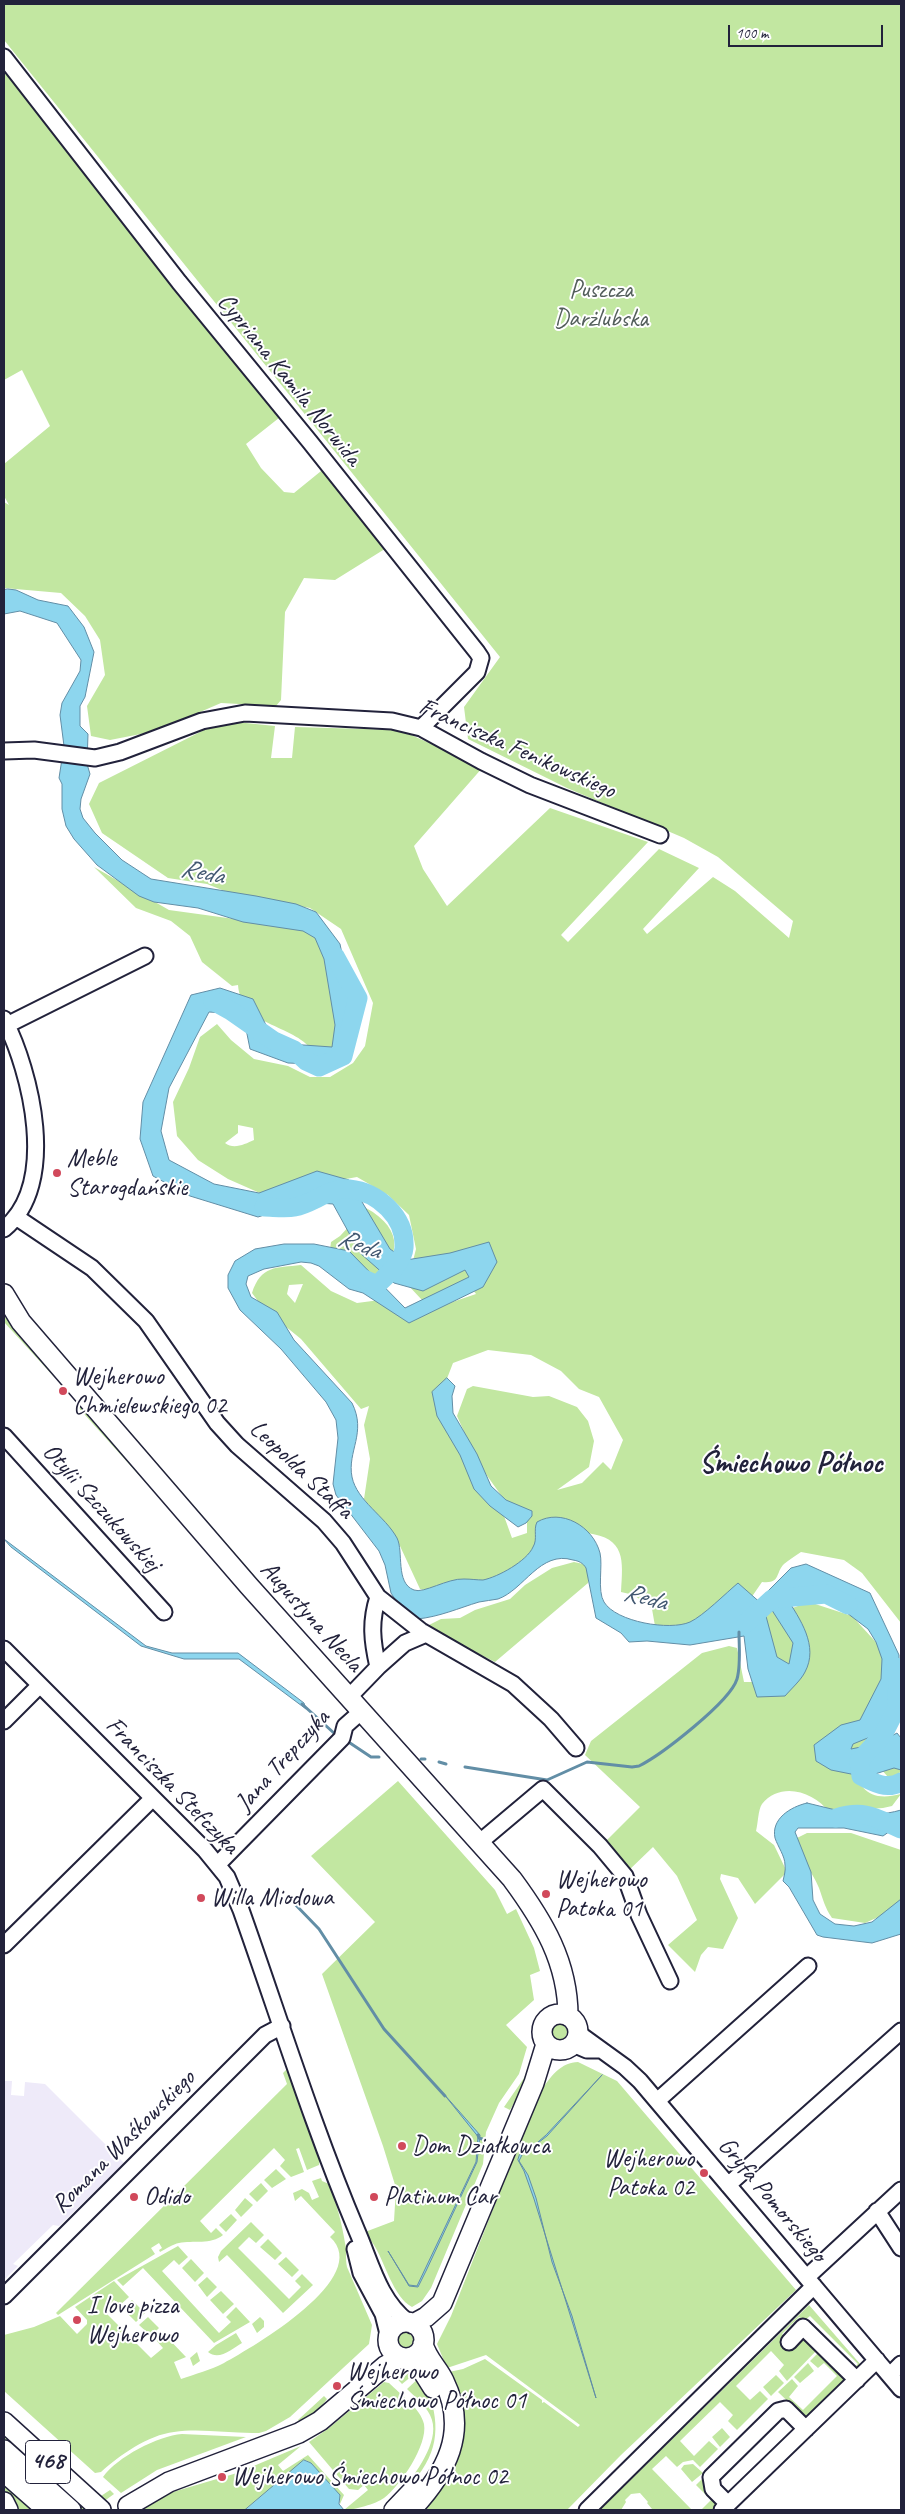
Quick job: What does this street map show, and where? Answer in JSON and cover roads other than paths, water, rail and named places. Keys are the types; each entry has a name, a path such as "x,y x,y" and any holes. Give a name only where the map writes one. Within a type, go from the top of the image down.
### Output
{"main road":[{"name":"Augustyna Necla","path":"4,1294 21,1322 242,1578 480,1842 532,1907 555,1951 561,2015"},
{"name":"Augustyna Necla","path":"4,1310 21,1322"},
{"path":"128,2506 159,2486 299,2433 320,2421 348,2395 385,2366 417,2354 417,2332 426,2317 442,2303 534,2083 564,2043 574,2020 561,2015 543,2024 541,2031 564,2043"},
{"path":"348,2395 377,2358 396,2325 417,2332 426,2353 444,2381 453,2409 454,2434 442,2472 411,2510"},
{"path":"388,2337 391,2351 414,2362 429,2380 438,2402 442,2424 438,2447 432,2464 412,2491 394,2510"},
{"name":"468","path":"4,2422 96,2506"},
{"name":"468","path":"4,2450 71,2510"},
{"path":"4,2472 47,2510"},
{"path":"4,2502 8,2510"}],"street":[{"name":"Cypriana Kamila Norwida","path":"4,57 179,282 310,442 477,652 480,658 477,672 421,728"},
{"name":"Franciszka Fenikowskiego","path":"4,751 34,750 90,758 120,752 202,721 245,713 392,721 421,728 530,785 660,835"},
{"path":"7,1226 26,1197 37,1150 35,1119 29,1088 5,1022 146,956"},
{"name":"Leopolda Staffa","path":"7,1226 92,1268 146,1321 217,1423 237,1445 324,1521 343,1543 378,1597 426,1634 513,1684 551,1719 576,1748"},
{"name":"Otylii Szczukowskiej","path":"4,1436 164,1612"},
{"path":"378,1597 372,1616 371,1637 378,1667"},
{"path":"355,1704 378,1667 404,1643 426,1634"},
{"name":"Franciszka Stefczyka","path":"4,1649 218,1864 234,1892 346,2209 350,2232 383,2314 388,2337"},
{"path":"4,1721 40,1685"},
{"name":"Jana Trepczyka","path":"218,1864 342,1738 355,1704"},
{"path":"480,1842 543,1789 600,1846 625,1876 639,1914 670,1981"},
{"path":"4,1945 153,1798"},
{"path":"657,2101 808,1966"},
{"name":"Romana Waśkowskiego","path":"4,2296 265,2035 282,2026"},
{"path":"728,2185 901,2031"},
{"name":"Gryfa Pomorskiego","path":"564,2043 586,2050 599,2050 625,2067 657,2101 901,2388"},
{"path":"587,2510 877,2211 901,2190"},
{"path":"877,2211 901,2248"},
{"name":"Franciszka Stefczyka","path":"365,2266 392,2309 417,2332"},
{"path":"789,2342 804,2327 857,2380"},
{"path":"806,2429 786,2409 778,2411 711,2476 713,2489 725,2507 857,2380 877,2360"},
{"path":"890,2375 901,2364"}],"water":[{"path":"4,590 16,590 38,600 68,606 84,627 94,652 85,697 80,706 80,726 88,734 87,764 90,774 81,799 80,809 83,818 95,833 122,860 151,879 296,904 316,912 340,944 350,992 354,1044 335,1065 288,1063 250,1049 243,1014 209,1012 169,1088 161,1131 169,1160 214,1184 259,1193 317,1171 349,1180 390,1249 406,1260 450,1253 489,1242 497,1262 483,1287 409,1323 363,1293 349,1289 319,1266 311,1263 301,1262 264,1269 248,1276 246,1284 251,1297 277,1312 294,1340 352,1403 358,1424 352,1459 352,1477 359,1494 397,1538 404,1581 408,1586 418,1591 458,1579 483,1580 496,1576 511,1568 530,1552 534,1544 537,1522 546,1518 566,1519 575,1522 583,1528 596,1543 601,1558 600,1585 602,1597 610,1609 620,1615 644,1623 681,1625 701,1615 738,1583 763,1605 777,1657 789,1664 793,1643 768,1604 768,1591 791,1568 806,1564 870,1593 899,1655 899,1687 875,1735 853,1744 851,1749 876,1744 897,1733 901,1738 901,1770 894,1768 875,1774 851,1774 831,1770 816,1761 814,1745 841,1725 860,1720 881,1679 882,1659 876,1642 868,1629 824,1592 793,1589 786,1597 806,1633 810,1652 809,1662 801,1678 785,1696 757,1697 748,1669 744,1636 690,1645 647,1641 629,1642 621,1633 596,1618 586,1568 575,1560 561,1558 551,1561 533,1572 516,1588 498,1599 479,1602 449,1612 417,1619 399,1605 391,1593 385,1565 379,1551 336,1495 333,1484 338,1438 336,1420 326,1402 281,1349 240,1310 228,1288 228,1275 235,1261 255,1249 284,1244 314,1244 349,1251 405,1308 469,1277 465,1270 423,1291 394,1283 360,1253 333,1204 305,1202 258,1217 190,1196 153,1176 140,1139 143,1102 191,995 220,988 253,999 275,1043 332,1047 335,1025 324,959 315,938 303,931 243,922 198,908 154,902 139,896 97,865 74,839 66,826 62,809 62,784 59,778 64,746 60,715 62,703 80,671 81,660 57,623 20,611 4,614"},
{"path":"447,1378 455,1386 452,1396 453,1413 477,1454 491,1486 506,1500 532,1511 532,1516 526,1523 518,1527 490,1506 474,1489 460,1455 437,1416 432,1392"},
{"path":"4,1539 146,1646 172,1653 238,1653 304,1703 306,1709 239,1659 184,1659 141,1646 11,1547"},
{"path":"807,1803 865,1814 888,1813 901,1810 901,1828 893,1829 883,1836 844,1828 798,1828 795,1832 811,1872 813,1900 820,1914 835,1924 854,1926 872,1922 901,1899 901,1934 872,1943 817,1935 789,1887 783,1881 785,1862 775,1838 776,1825 783,1815 794,1807"},
{"path":"602,2075 547,2136 530,2149 546,2135"},
{"path":"443,2093 480,2135 477,2162 418,2287 409,2286 388,2251 409,2285 417,2286 476,2162 478,2137"},
{"path":"520,2154 522,2155 519,2161 528,2175 536,2198 545,2236 534,2199 518,2160"},
{"path":"545,2236 562,2290 552,2262"},
{"path":"562,2290 572,2316 596,2398"},
{"path":"304,2460 311,2463 340,2495 339,2504 344,2510 245,2510"}],"waterway":[{"name":"Reda","path":"213,1001 231,1011 274,1041 294,1050 306,1061 319,1067 343,1056 358,998 335,956"},
{"name":"Reda","path":"264,1207 295,1207 342,1189 360,1191 380,1201 395,1216 400,1226 403,1237 403,1253 394,1268 377,1285 357,1276"},
{"name":"Reda","path":"746,1623 772,1599 826,1594 848,1605"},
{"path":"465,1767 547,1780 587,1762 632,1767 639,1766 663,1751 694,1727 732,1689 737,1679 739,1668 739,1632"},
{"name":"Reda","path":"896,1667 898,1672 897,1707 883,1735 859,1761 861,1776 866,1779 886,1785 901,1782"},
{"path":"302,1704 335,1734"},
{"path":"350,1743 371,1757 379,1757"},
{"path":"439,1762 446,1764"},
{"name":"Reda","path":"836,1818 855,1814 870,1816 901,1829"},
{"path":"290,1899 319,1929 384,2029 445,2096"},
{"path":"478,2135 479,2138 485,2140"}],"place":[{"name":"Meble Starogdańskie","path":"57,1173"},
{"name":"Wejherowo Chmielewskiego 02","path":"63,1391"},
{"name":"Wejherowo Patoka 01","path":"546,1894"},
{"name":"Willa Miodowa","path":"201,1898"},
{"name":"Dom Działkowca","path":"402,2146"},
{"name":"Wejherowo Patoka 02","path":"704,2173"},
{"name":"Odido","path":"134,2197"},
{"name":"Platinum Car","path":"374,2197"},
{"name":"I love pizza Wejherowo","path":"77,2320"},
{"name":"Wejherowo Śmiechowo Północ 01","path":"337,2386"},
{"name":"Wejherowo Śmiechowo Północ 02","path":"222,2477"}],"district":[{"name":"Śmiechowo Północ","path":"791,1464"}],"park label":[{"name":"Puszcza Darżlubska","path":"601,304"}]}
